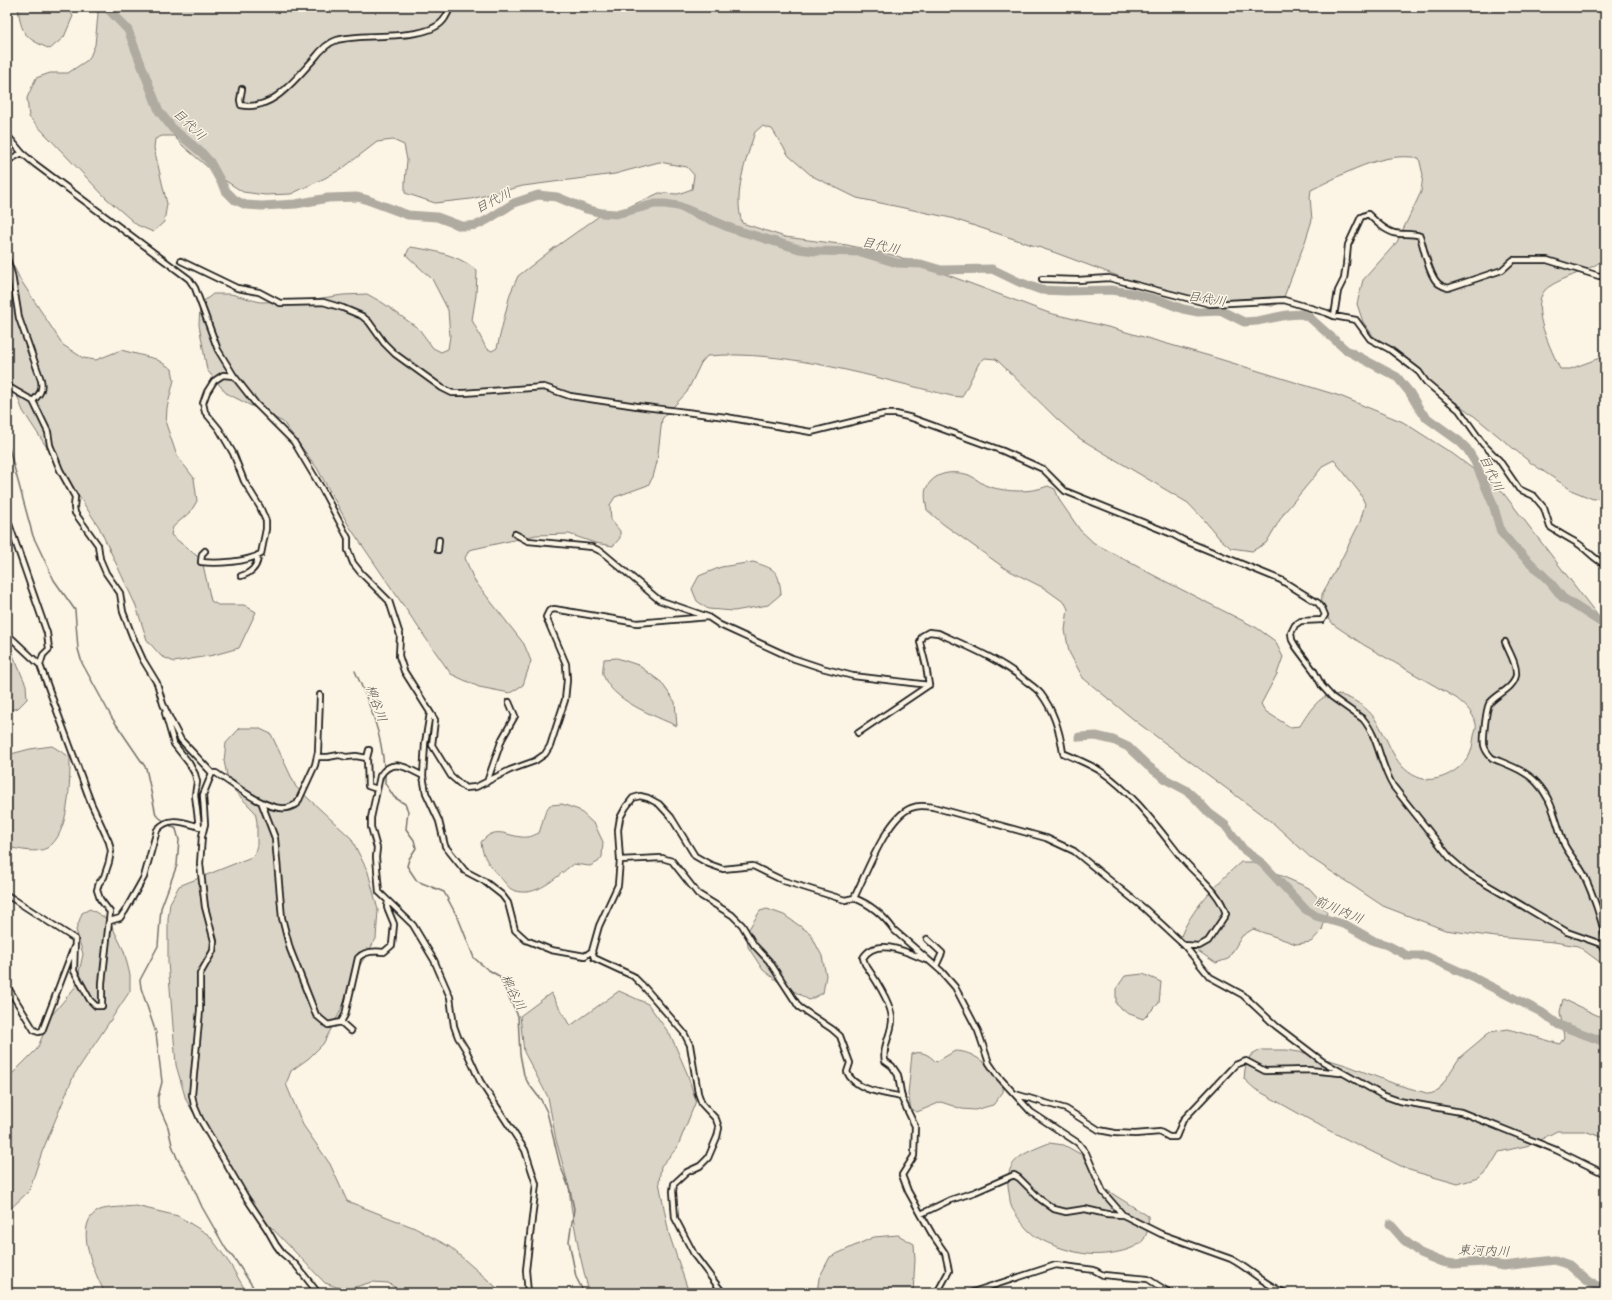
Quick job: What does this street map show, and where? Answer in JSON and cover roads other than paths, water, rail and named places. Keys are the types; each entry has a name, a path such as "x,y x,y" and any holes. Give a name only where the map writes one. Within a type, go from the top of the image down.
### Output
{"street":[{"path":"242,89 240,100 241,105 254,107 269,101 287,88 323,49 332,42 354,37 410,34 424,31 438,26 445,19 450,7"},
{"path":"7,135 22,153 189,279 195,288 218,350 234,376 256,404 294,442 322,489 348,538 348,550 353,563 360,573 388,601 400,635 399,656 404,671 435,720 432,745 451,776 465,788 476,787 510,770 536,761 545,754 552,741 565,700 567,680 566,664 546,617 549,611 554,609 637,623 708,618"},
{"path":"7,162 22,153"},
{"path":"1334,316 1338,291 1344,279 1348,244 1361,217 1368,214 1393,232 1408,235 1415,234 1420,236 1428,264 1435,280 1439,284 1448,288 1502,270 1513,260 1547,260 1599,276 1605,275"},
{"path":"7,259 12,275 19,318 42,384 39,396 33,401"},
{"path":"182,261 236,288 259,292 280,303 323,302 362,316 369,322 384,343 395,354 442,388 452,393 544,386 570,396 726,417 811,432 884,414 896,414 912,418 1003,451 1043,469 1070,494 1122,513 1281,580 1318,603 1322,608 1324,615 1322,620 1301,621 1295,625 1292,633 1292,640 1296,647 1311,666 1322,686 1332,697 1363,719 1367,724 1375,739 1388,778 1451,859 1467,873 1485,885 1570,934 1601,944 1605,951"},
{"path":"1042,279 1078,280 1109,278 1210,304 1284,300 1334,316 1356,320 1370,339 1389,349 1419,372 1426,382 1459,410 1483,444 1499,460 1519,489 1534,496 1544,508 1550,527 1577,544 1599,562 1605,564"},
{"path":"205,551 202,554 201,562 245,560 261,554 266,529 266,521 260,506 244,482 233,453 219,429 205,412 203,404 207,392 214,381 223,375 234,376"},
{"path":"7,386 33,401 48,432 50,445 60,470 75,497 74,507 76,513 98,545 100,559 106,572 120,593 123,612 143,660 156,683 165,710 181,740 212,773 216,773 262,804 286,808 297,804 315,765 317,757 320,695"},
{"path":"7,518 47,634 49,649 43,655 40,665"},
{"path":"515,534 528,541 592,547 602,552 659,600 708,618 792,658 853,676 929,685"},
{"path":"438,550 439,540"},
{"path":"241,576 250,572 257,565 258,555"},
{"path":"929,685 920,642 922,636 929,632 938,633 1001,663 1040,692 1049,707 1058,728 1063,753 1101,772 1137,802 1180,856 1219,898 1226,914 1208,941 1199,946 1184,944"},
{"path":"7,634 40,665 88,795 109,842 109,862 104,877 97,890 100,899 110,912 102,983 102,1006 96,1006 90,1000 74,971 75,939 7,895"},
{"path":"1505,642 1512,659 1516,675 1513,682 1506,690 1489,704 1487,710 1484,745 1488,754 1492,758 1524,772 1537,783 1543,791 1552,806 1565,844 1572,858 1583,874 1592,894 1605,936"},
{"path":"858,733 929,685"},
{"path":"487,782 502,739 515,716 509,702"},
{"path":"165,710 174,744 195,774 197,782 195,795 201,827"},
{"path":"430,713 425,743 423,776 426,793 439,821 445,846 465,871 484,880 502,895 508,902 515,930 526,940 551,950 584,956 592,951"},
{"path":"369,750 367,758 368,786 377,789"},
{"path":"317,757 328,757 338,754 346,757 356,756 367,758"},
{"path":"423,776 398,765 390,766 380,776 371,818 371,827 377,848 376,857 380,892 413,925 434,960 450,997 454,1026 458,1037 466,1050 480,1081 511,1127 525,1150 530,1163 536,1184 526,1263 528,1293"},
{"path":"212,773 203,794 200,864 205,907 214,941 213,951 200,974 200,1010 192,1095 194,1105 200,1119 276,1245 296,1265 318,1293"},
{"path":"723,1293 695,1256 676,1218 673,1190 674,1184 687,1172 700,1166 708,1158 717,1137 719,1128 716,1119 702,1104 698,1093 690,1045 684,1033 633,976 594,958 592,951 599,926 618,885 620,860 618,830 620,818 626,807 634,798 640,796 648,798 658,804 671,817 695,856 709,864 723,869 753,866 784,881 845,900 854,898 877,912 936,966 955,986 978,1031 989,1063 998,1076 1031,1112 1078,1143 1086,1153 1103,1192 1123,1215 1161,1234 1232,1259 1271,1287 1284,1293"},
{"path":"262,804 275,838 282,918 290,949 316,1015 328,1025 341,1022 345,1015 358,958 360,955 373,951 384,952 392,944 394,924 387,907 388,901"},
{"path":"854,898 882,842 896,818 911,808 920,805 933,807 1046,838 1068,848 1145,909 1184,944 1210,977 1243,995 1276,1026 1322,1061 1343,1074 1382,1095 1399,1101 1462,1112 1556,1150 1605,1174"},
{"path":"110,921 120,918 144,877 149,864 157,830 161,825 167,821 178,821 201,827"},
{"path":"620,860 662,858 672,861 698,894 732,916 742,925 754,945 769,961 799,1007 840,1036 850,1063 847,1072 849,1077 860,1086 902,1097"},
{"path":"928,938 942,953 936,966"},
{"path":"7,986 34,1030 38,1032 42,1031 71,952 75,945"},
{"path":"930,961 899,949 885,947 867,952 864,958 865,964 886,998 892,1020 884,1054 885,1061 892,1066 898,1075 902,1097 915,1126 914,1156 902,1175 908,1191 945,1253 949,1271 937,1293"},
{"path":"341,1022 352,1031"},
{"path":"1013,1093 1066,1109 1100,1130 1115,1133 1135,1134 1160,1132 1169,1137 1176,1137 1183,1120 1235,1065 1246,1061 1264,1071 1309,1070 1343,1074"},
{"path":"921,1214 950,1200 975,1192 1014,1175 1040,1199 1054,1209 1066,1212 1085,1209 1107,1214 1123,1215"},
{"path":"970,1293 1056,1265 1094,1270 1103,1275 1148,1279 1170,1293"}],"waterway":[{"name":"目代川","path":"106,7 128,30 159,111 173,129 202,153 210,162 226,191 235,200 246,205 262,206 296,204 328,198 357,197 408,215 437,217 461,226 468,226 477,225 514,203 538,195 557,197 586,209 602,213 616,214 655,204 665,204 678,206 733,229 799,249 815,251 861,252 897,263 921,264 941,270 992,269 1019,282 1041,290 1111,290 1131,293 1162,301 1183,309 1198,312 1222,311 1244,322 1287,315 1301,314 1309,317 1346,350 1397,377 1410,393 1421,412 1459,441 1467,449 1475,462 1493,504 1501,532 1513,546 1549,581 1563,598 1605,625"},
{"path":"7,441 33,536 54,580 75,610 78,649 82,663 112,718 146,768 156,815 165,822"},
{"name":"柳谷川","path":"355,671 378,731 384,768"},
{"name":"前川内川","path":"1079,737 1096,736 1113,740 1128,747 1148,766 1167,780 1186,790 1210,814 1225,825 1243,849 1263,864 1305,909 1316,916 1346,925 1374,941 1387,945 1408,956 1426,956 1474,978 1541,1012 1559,1025 1605,1042"},
{"name":"柳谷川","path":"385,772 385,783 394,797 405,804 408,811 406,829 414,840 416,848 409,859 407,866 417,881 444,892 459,920 474,958 487,969 499,976 518,1016 520,1054 524,1075 541,1100 547,1112 560,1165 570,1190 574,1209 569,1241 576,1277 584,1293"},
{"path":"168,824 176,829 179,840 177,865 161,908 158,946 140,980 141,988 156,1033 162,1082 158,1097 158,1104 168,1127 177,1158 190,1180 202,1207 226,1249 236,1261 257,1293"},
{"name":"東河内川","path":"1390,1224 1404,1240 1420,1253 1442,1262 1454,1264 1484,1262 1503,1266 1555,1260 1569,1265 1590,1283 1605,1289"}]}
